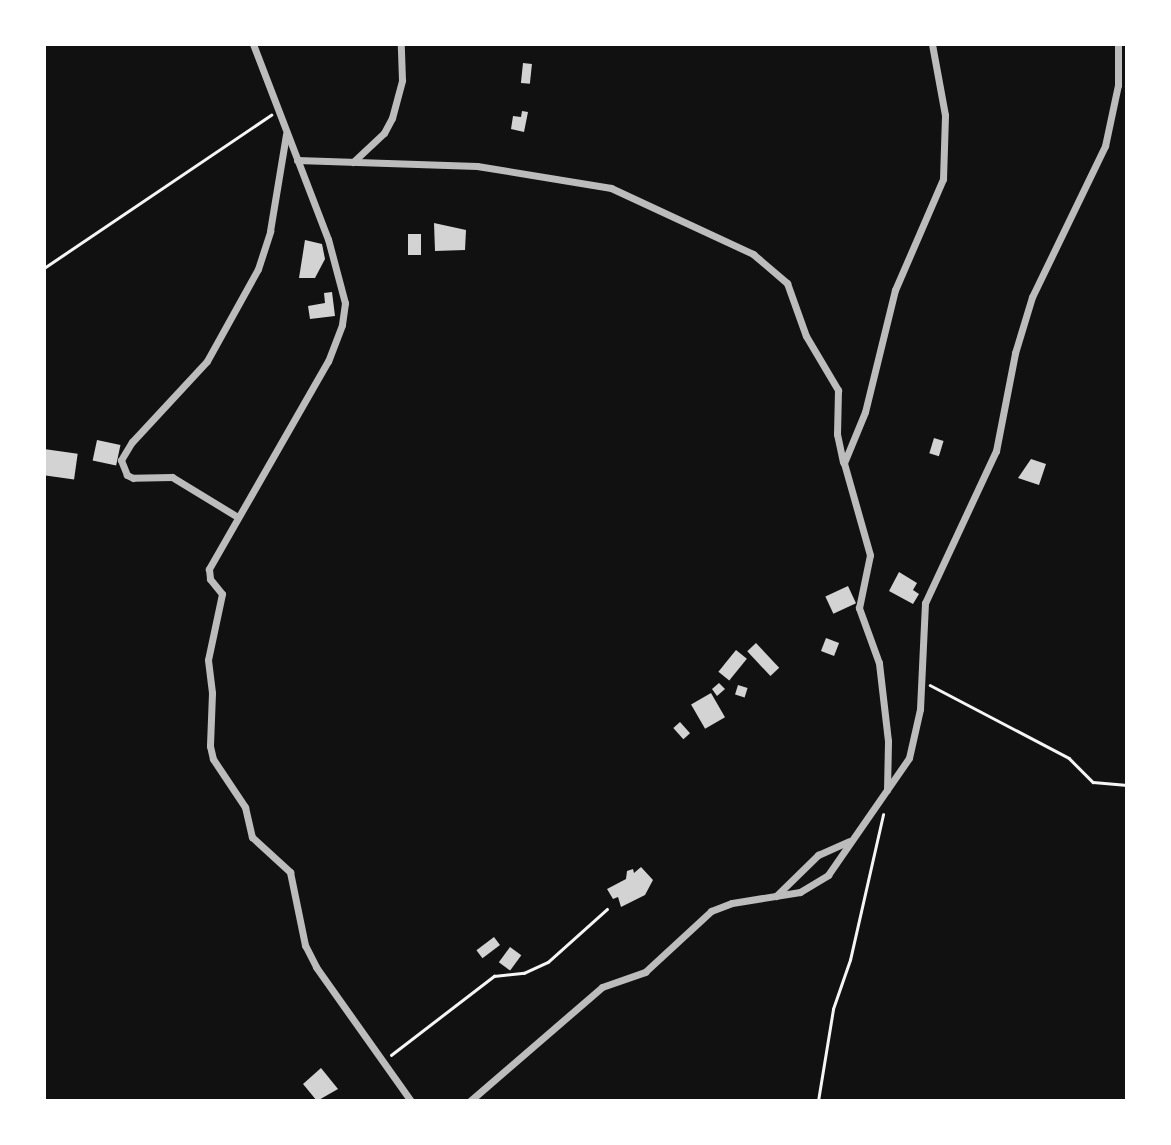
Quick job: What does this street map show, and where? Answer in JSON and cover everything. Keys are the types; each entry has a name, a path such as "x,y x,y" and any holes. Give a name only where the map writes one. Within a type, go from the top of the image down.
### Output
{"street":[{"path":"253,44 340,275 342,325 328,362 236,516 209,569 210,579 222,594 208,660 213,759 245,807 252,836 290,872 298,918 316,967 411,1101"},
{"path":"353,162 384,132 392,118 402,80 401,44"},
{"path":"844,463 865,412 892,300 943,179 945,115 932,44"},
{"path":"470,1101 602,987 645,972 695,922 732,903 776,896 813,886 828,875 886,793 916,739 925,603 996,451 1015,353 1032,297 1105,146 1118,85 1118,44"},
{"path":"236,516 172,477 133,478 127,475 121,460 132,442 207,361 258,269 270,231 286,132"},
{"path":"297,160 477,166 611,188 753,254 787,283 806,336 838,390 837,434 870,555 859,608 879,663 888,741 886,793"},
{"path":"776,896 818,855 850,841"}],"path":[{"path":"44,268 278,110"},
{"path":"921,680 1069,758 1093,782 1127,785"},
{"path":"818,1101 833,1009 868,891 886,793"},
{"path":"381,1059 400,1051 429,1022 494,976 524,973 548,962 607,909"}],"building":[{"path":"523,63 532,64 530,84 521,83"},
{"path":"522,111 528,112 524,132 511,129 513,116 521,117"},
{"path":"434,223 466,230 465,250 435,251"},
{"path":"408,234 421,234 421,255 408,255"},
{"path":"305,240 322,244 325,259 315,278 299,278"},
{"path":"332,292 335,316 310,319 308,306 325,303 324,293"},
{"path":"934,438 944,441 939,456 929,453"},
{"path":"97,440 120,445 116,466 93,461"},
{"path":"44,449 78,454 74,479 44,475"},
{"path":"1031,459 1046,464 1039,485 1018,478"},
{"path":"899,572 917,583 913,590 919,594 913,604 889,591"},
{"path":"848,586 856,603 833,614 825,597"},
{"path":"826,638 839,643 834,656 821,651"},
{"path":"756,643 779,668 770,676 747,651"},
{"path":"736,650 747,659 729,681 718,672"},
{"path":"719,683 725,689 717,696 712,689"},
{"path":"738,685 748,688 745,697 735,695"},
{"path":"711,693 725,717 705,729 691,704"},
{"path":"680,722 690,733 683,739 673,728"},
{"path":"641,867 653,880 645,895 621,907 618,897 613,899 607,889 626,879 627,871 633,869 634,873"},
{"path":"494,937 500,945 482,958 476,950"},
{"path":"510,947 521,955 510,971 499,962"},
{"path":"321,1068 338,1089 317,1101 303,1084"}]}
